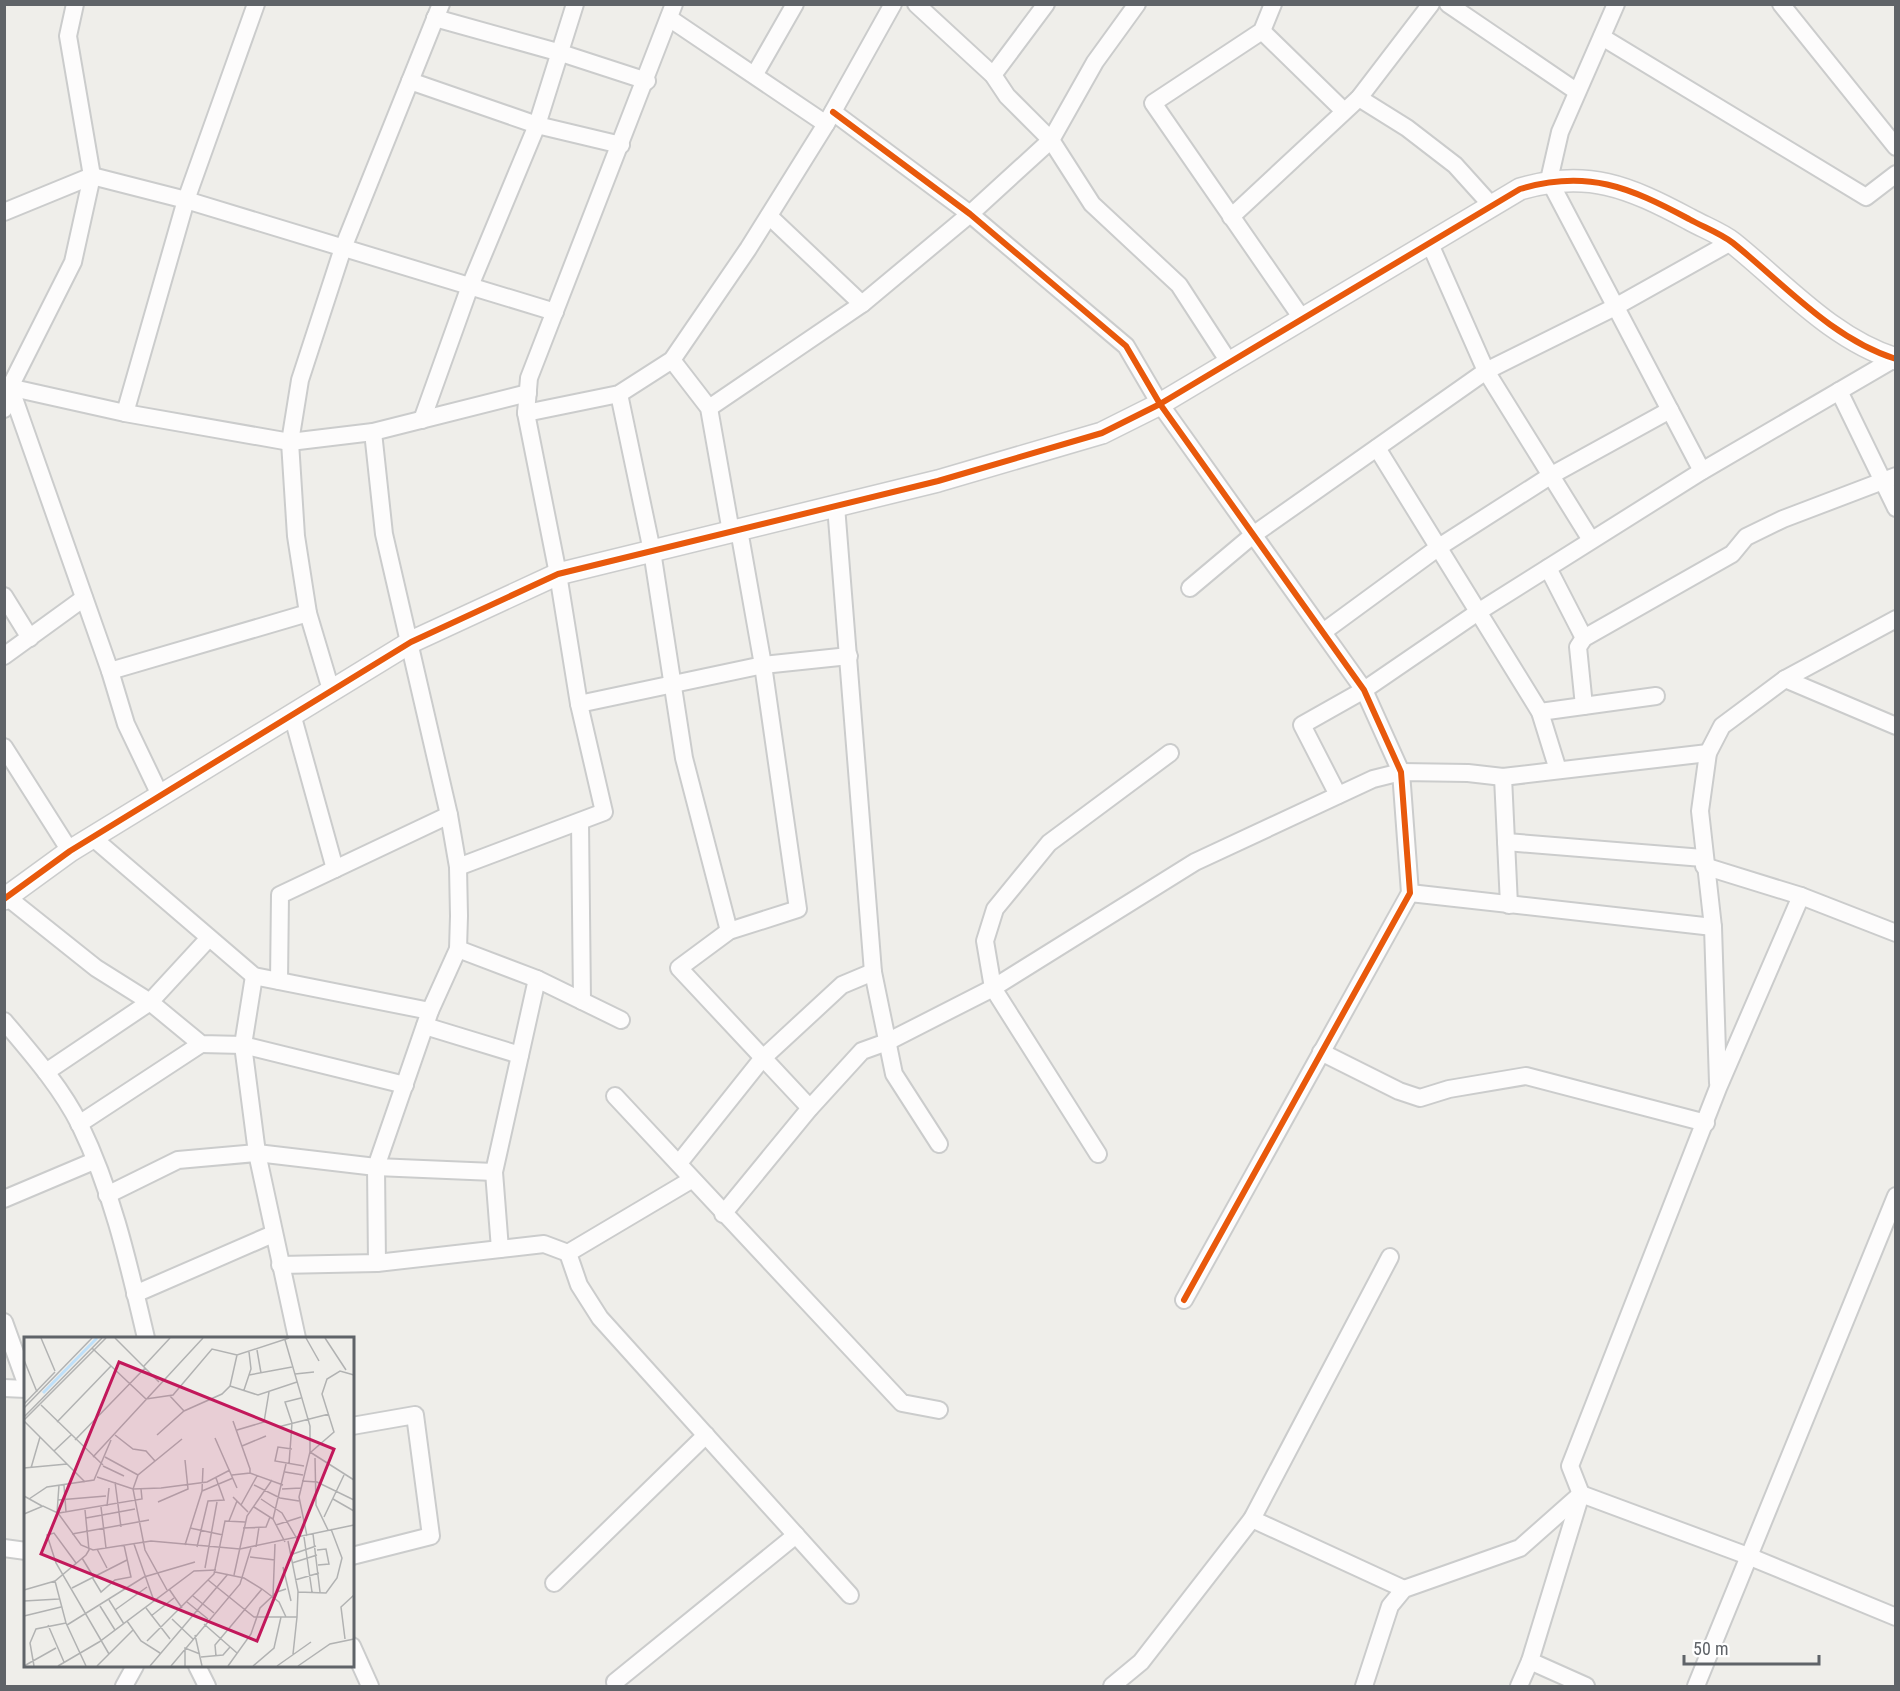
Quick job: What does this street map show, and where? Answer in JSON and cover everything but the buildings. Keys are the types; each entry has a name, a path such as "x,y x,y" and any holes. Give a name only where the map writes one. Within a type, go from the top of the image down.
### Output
{"street":[{"path":"4,409 7,386 73,262 92,176 68,36 75,4"},
{"path":"125,413 186,200 256,4"},
{"path":"422,420 470,286 537,125 575,4"},
{"path":"754,74 795,4"},
{"path":"526,413 619,394 672,360 688,340 769,216 829,118 893,4"},
{"path":"916,4 993,75 1007,96 1051,140 1092,204 1179,285 1229,362"},
{"path":"993,75 1046,4"},
{"path":"709,408 862,304 970,214 1051,140 1095,62 1137,4"},
{"path":"1273,4 1262,31 1153,103 1301,317"},
{"path":"1232,217 1359,98 1431,4"},
{"path":"1448,4 1576,91"},
{"path":"1616,4 1560,132 1549,180 1701,471"},
{"path":"1781,4 1896,147"},
{"path":"331,690 308,613 296,536 290,442 300,380 343,248 438,11 646,81"},
{"path":"458,867 604,812 579,704 558,574 526,413 529,378 646,81 671,11 754,74 829,118 970,214 1126,346 1160,404 1364,690 1401,772 1410,893 1184,1300"},
{"path":"1262,31 1344,111"},
{"path":"1602,37 1866,198 1896,174"},
{"path":"410,81 537,125 621,145"},
{"path":"1359,98 1407,128 1455,165 1492,206"},
{"path":"4,212 92,176 186,200 555,312"},
{"path":"201,1044 150,1002 96,968 6,898 92,837 411,642 558,574 938,481 1102,433 1160,404 1301,317 1430,244 1520,189 1549,180 1588,180 1627,189 1731,242 1776,281 1855,342 1895,359"},
{"path":"769,216 862,304"},
{"path":"1190,588 1253,535 1486,371 1615,307 1731,242"},
{"path":"1430,244 1486,371 1591,540"},
{"path":"1338,795 1302,724 1364,690 1478,612 1701,471 1895,359"},
{"path":"672,360 709,408 763,665 798,909 729,931 679,968 810,1108"},
{"path":"7,386 125,413 290,442 373,432 528,393"},
{"path":"7,386 110,671 126,724 160,795"},
{"path":"1839,391 1889,478 1896,508"},
{"path":"619,394 652,551 684,758 729,931"},
{"path":"1323,632 1439,547 1550,476 1670,411"},
{"path":"373,432 384,534 411,642 449,815 458,867 458,949 428,1018 376,1167 378,1263"},
{"path":"1377,448 1540,712 1558,770"},
{"path":"1584,706 1578,647 1584,638 1732,554 1746,537 1783,519 1889,478"},
{"path":"836,506 873,972 894,1074 939,1144"},
{"path":"1548,568 1584,638"},
{"path":"4,596 30,638"},
{"path":"4,656 84,598"},
{"path":"110,671 308,613"},
{"path":"1718,1088 1713,927 1700,811 1708,753 1722,726 1785,679 1896,619"},
{"path":"579,704 763,665 849,656"},
{"path":"1785,679 1896,726"},
{"path":"1540,712 1656,696"},
{"path":"292,714 335,869"},
{"path":"1098,1154 993,988 985,941 995,909 1049,843 1170,753"},
{"path":"723,1214 810,1108 862,1051 887,1042 993,988 1195,862 1338,795 1373,779 1401,772 1468,773 1503,777 1708,753"},
{"path":"6,754 70,851"},
{"path":"1503,777 1509,905"},
{"path":"279,981 280,895 449,815"},
{"path":"580,822 582,1001"},
{"path":"92,837 254,976 428,1018 520,1055"},
{"path":"1506,842 1704,862 1896,933"},
{"path":"1410,893 1713,927"},
{"path":"1519,1686 1530,1661 1581,1494 1570,1466 1718,1088 1801,896"},
{"path":"46,1072 150,1002 209,938"},
{"path":"458,949 537,979 621,1020"},
{"path":"679,1163 762,1059 842,985 873,972"},
{"path":"254,976 243,1045 257,1153 297,1337"},
{"path":"500,1249 494,1172 537,979"},
{"path":"4,1021 46,1072 79,1124 120,1225 146,1337"},
{"path":"79,1124 201,1044 243,1045 405,1085"},
{"path":"1321,1052 1399,1091 1420,1098 1449,1089 1526,1076 1706,1123"},
{"path":"615,1096 679,1163 691,1180 902,1403 939,1410"},
{"path":"107,1194 178,1160 257,1153 376,1167 494,1172"},
{"path":"4,1199 94,1161"},
{"path":"568,1253 691,1180"},
{"path":"1696,1686 1896,1196"},
{"path":"135,1294 273,1234"},
{"path":"280,1265 378,1263 544,1244 568,1253"},
{"path":"568,1253 579,1285 600,1318 850,1595"},
{"path":"1112,1686 1142,1662 1252,1519 1390,1257"},
{"path":"4,1322 24,1377"},
{"path":"4,1388 24,1389"},
{"path":"354,1426 415,1415 431,1536 354,1555"},
{"path":"554,1583 706,1435"},
{"path":"1581,1494 1748,1556 1896,1617"},
{"path":"1364,1686 1390,1606 1404,1589 1520,1548 1581,1494"},
{"path":"1252,1519 1404,1589"},
{"path":"616,1686 615,1682 796,1535"},
{"path":"4,1548 24,1551"},
{"path":"354,1650 370,1686"},
{"path":"1530,1661 1586,1686"},
{"path":"124,1686 134,1667"},
{"path":"198,1667 207,1686"}],"cycle path":[{"path":"833,112 970,214 1126,346 1160,404 1364,690 1401,772 1410,893 1184,1300"},
{"path":"4,899 70,851 411,642 558,574 938,481 1102,433 1160,404 1520,189 1544,183 1587,181 1607,184 1647,198 1728,239 1830,324 1873,350 1896,359"}]}
